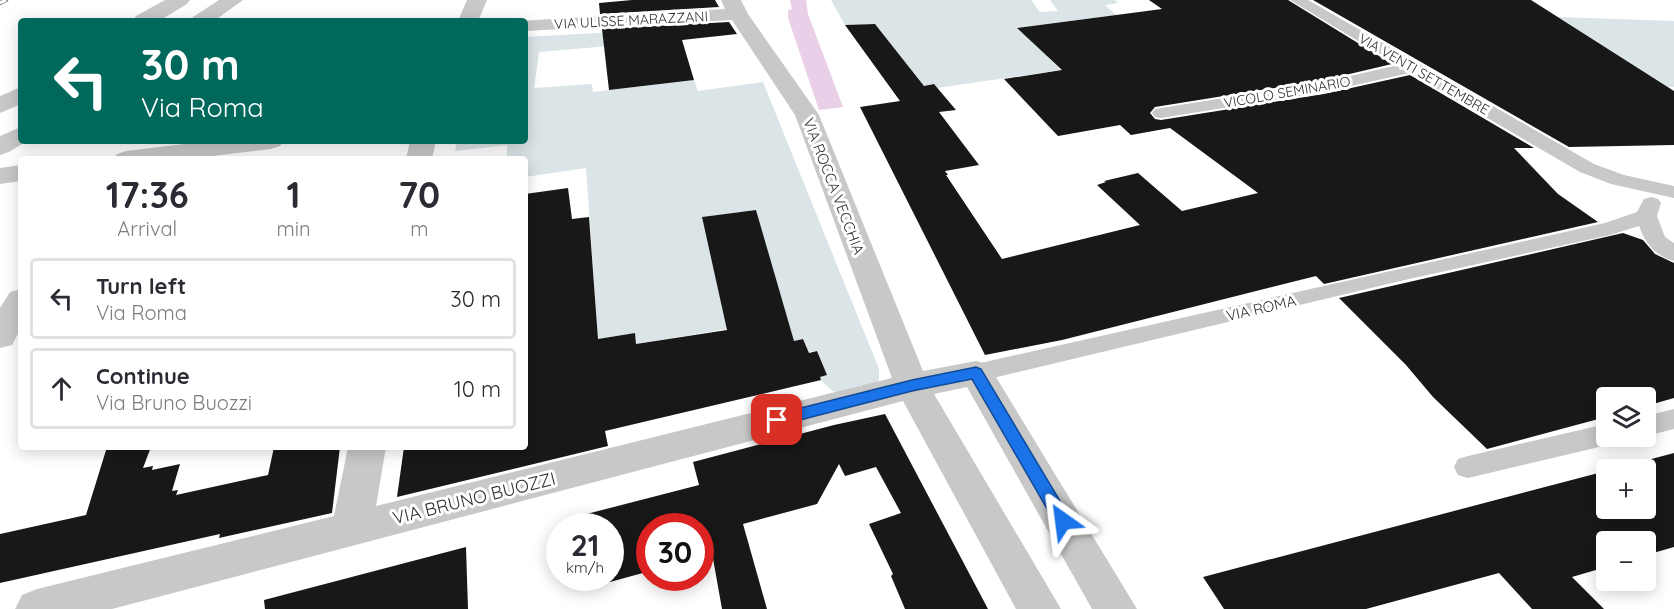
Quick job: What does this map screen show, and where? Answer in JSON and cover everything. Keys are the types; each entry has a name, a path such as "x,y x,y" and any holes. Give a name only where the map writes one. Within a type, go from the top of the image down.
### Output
{"street":[{"path":"149,18 180,0"},
{"path":"205,18 233,0"},
{"path":"469,18 477,0"},
{"name":"VIA VENTI SETTEMBRE","path":"1297,0 1587,168 1618,180 1674,192"},
{"name":"VIA ULISSE MARAZZANI","path":"528,25 735,7"},
{"name":"VIA ROCCA VECCHIA","path":"735,7 807,115 912,386 1038,609"},
{"name":"VICOLO SEMINARIO","path":"1161,113 1324,87 1412,67"},
{"path":"0,106 18,96"},
{"path":"0,147 18,136"},
{"path":"150,156 247,144"},
{"path":"0,176 18,173"},
{"path":"1674,192 1658,197 1648,206 1646,216 1655,240 1674,254"},
{"name":"VIA ROMA","path":"912,386 1610,228 1646,216"},
{"path":"0,337 18,304"},
{"path":"976,373 1114,609"},
{"name":"VIA BRUNO BUOZZI","path":"37,609 912,386"},
{"path":"1656,424 1674,419"},
{"path":"1468,467 1596,437"},
{"path":"352,529 366,450"}],"shaded area":[{"path":"790,0 806,0 808,14 843,107 819,110 788,18 788,10 792,9"},
{"path":"831,0 1031,0 1040,12 1058,11 1050,0 1115,0 1118,3 1105,5 1116,15 1018,28 1061,70 937,88 933,84 924,86 875,24 845,25"},
{"path":"1558,17 1674,21 1674,87 1668,87"},
{"path":"669,29 621,45 539,52 534,88 592,84 593,92 694,80 698,91 763,82 879,369 879,379 874,388 851,394 839,394 821,380 820,377 827,375 817,351 809,352 803,339 793,341 756,210 702,217 727,329 636,344 635,333 598,339 586,168 528,177 528,156 507,156 507,145 455,151 456,144 528,144 528,37"}],"building":[{"path":"632,0 715,0 719,7 600,14 599,3"},
{"path":"1149,0 1288,0 1392,64 1324,80 1155,107 1150,113 1155,119 1161,120 1324,94 1410,75 1534,148 1514,148 1558,194 1598,222 1324,284 1316,276 1062,340 985,355 860,107 900,101 845,25 875,24 924,86 934,84 956,110 939,112 979,165 945,171 948,175 946,175 1002,259 1140,225 1097,185 1106,182 1104,181 1138,173 1182,211 1258,193 1170,128 1131,135 1120,125 1058,136 1004,79 1062,70 1017,28 1162,9"},
{"path":"1313,0 1531,0 1674,91 1674,145 1569,147"},
{"path":"729,22 737,34 682,40 694,80 609,90 602,29"},
{"path":"568,188 572,219 589,217 598,339 635,333 636,344 727,330 702,217 756,210 794,341 803,339 809,353 817,351 827,375 820,377 821,380 605,431 608,446 397,497 404,450 528,450 528,194"},
{"path":"1623,233 1643,240 1655,254 1674,263 1674,398 1656,403 1656,387 1596,387 1596,420 1487,449 1433,397 1406,365 1339,298"},
{"path":"885,414 988,609 905,609 891,576 893,574 869,524 901,513 876,467 845,476 839,464 817,504 743,524 767,609 722,609 714,564 714,513 636,513 636,575 624,578 624,513 590,513 699,485 693,462"},
{"path":"106,450 150,450 143,468 153,466 152,470 180,464 172,491 178,490 176,495 268,475 273,450 340,450 332,513 219,538 220,534 0,583 0,534 86,515"},
{"path":"1674,453 1674,547 1656,552 1656,531 1596,531 1596,570 1572,577 1604,609 1532,609 1499,573 1366,609 1224,609 1203,577 1596,474 1596,519 1656,519 1656,459 1651,459"},
{"path":"466,547 468,609 265,609 264,600"}],"railway":[{"path":"0,3 6,0"}],"route":[{"path":"777,420 912,386 976,373 1063,521"}]}
